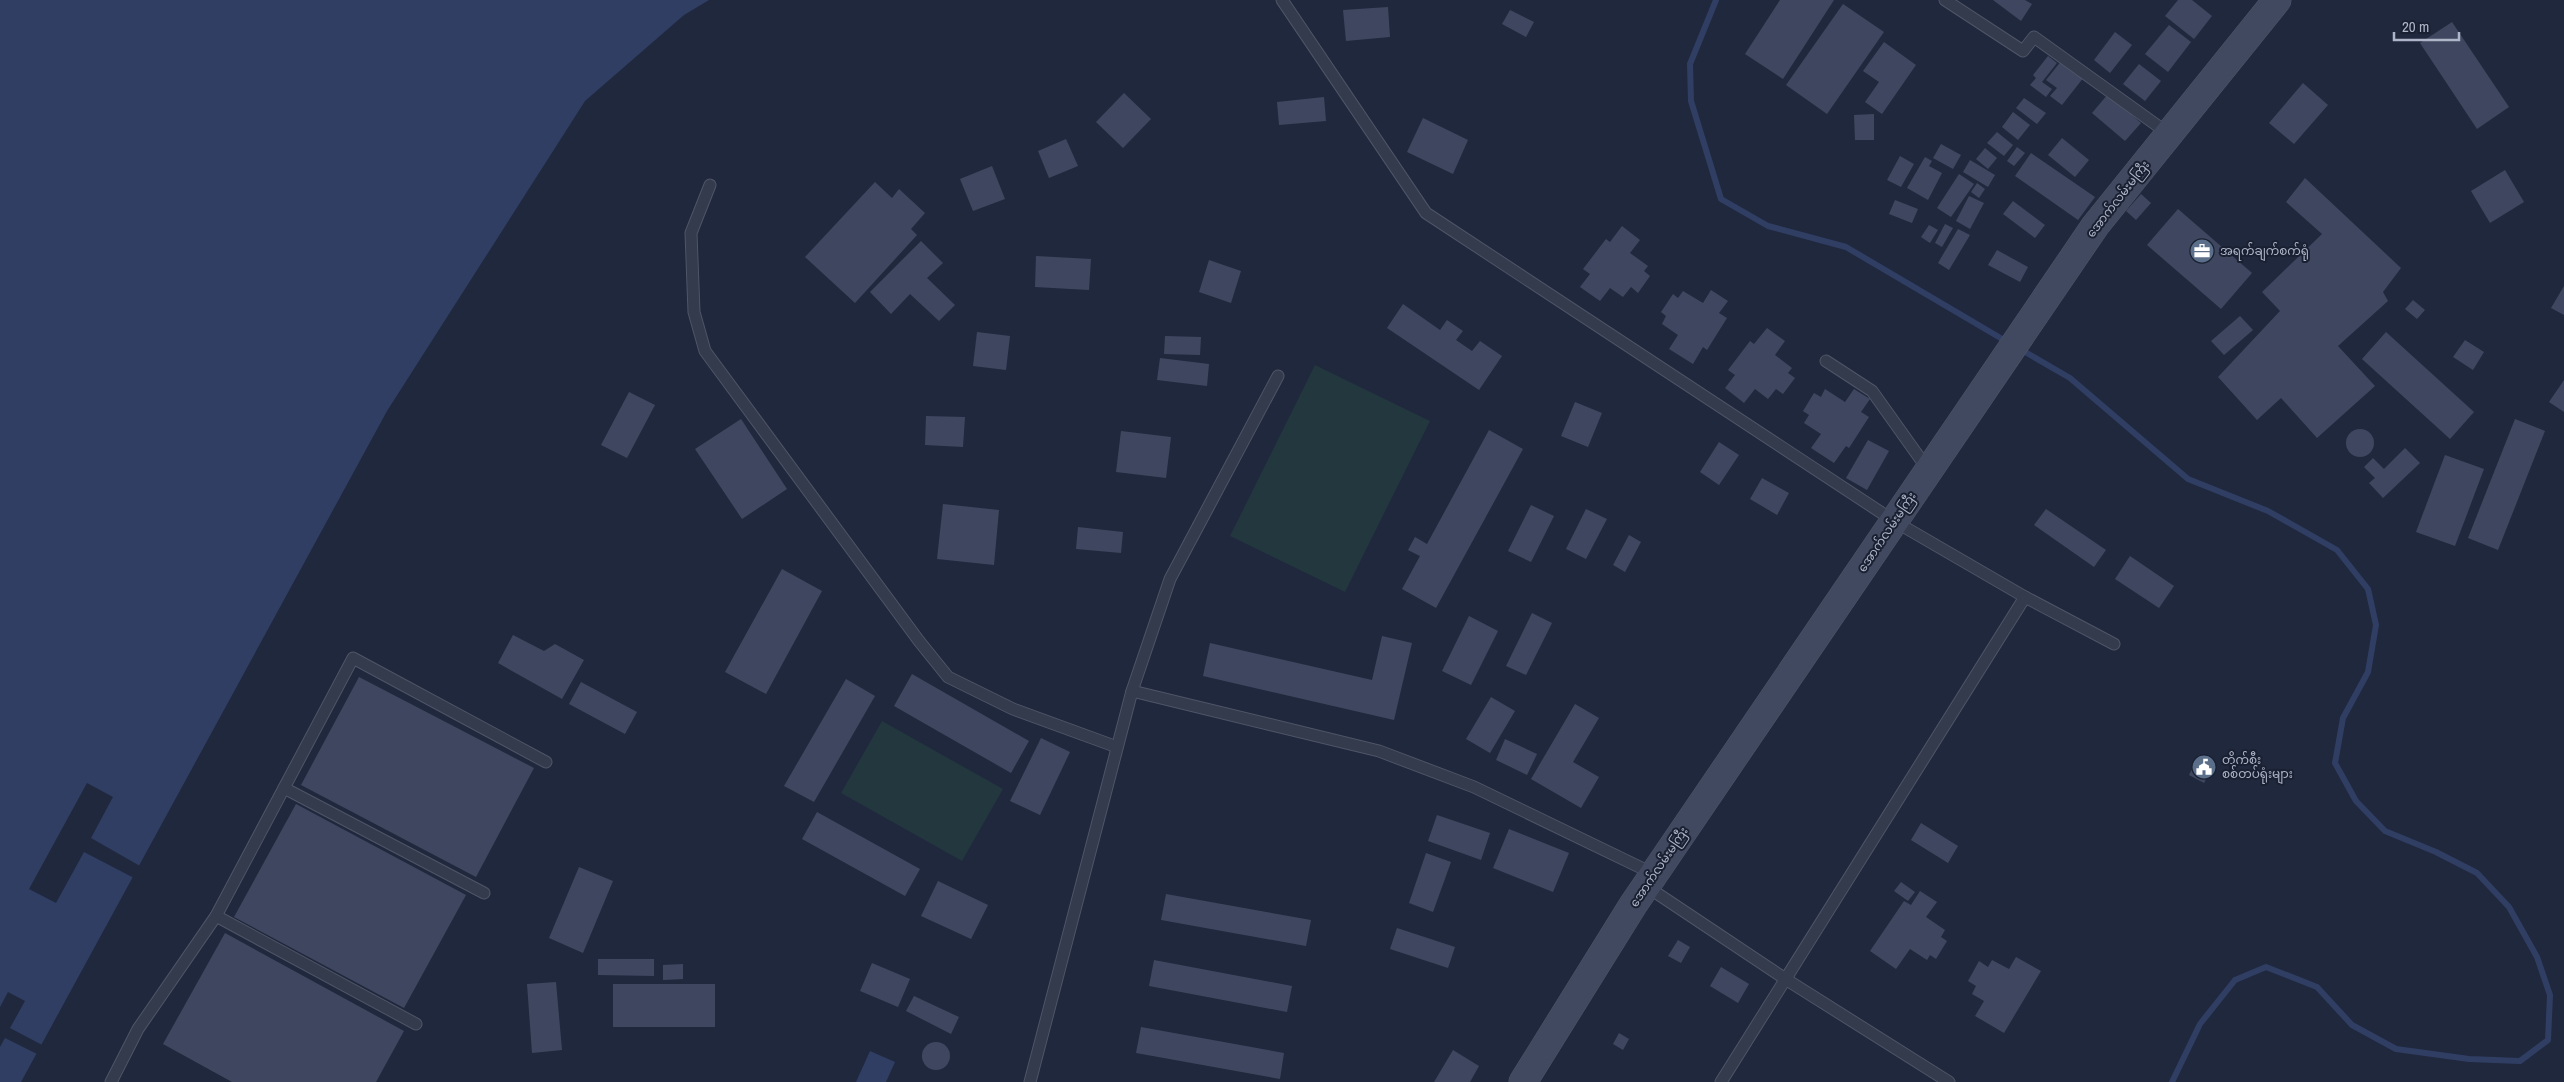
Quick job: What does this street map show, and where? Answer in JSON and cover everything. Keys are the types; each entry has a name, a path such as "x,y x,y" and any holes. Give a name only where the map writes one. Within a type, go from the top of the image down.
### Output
{"main road":[{"name":"အောက်လမ်းမကြီး","path":"1523,1082 1650,880 2095,226 2277,0"}],"lane":[{"path":"1282,0 1426,214 1894,521 2025,597 2114,644"},
{"path":"1945,0 2023,51 2034,37 2169,134"},
{"path":"710,185 690,233 694,312 705,352 918,641 948,677 1013,709 1117,747"},
{"path":"1826,362 1872,391 1929,471"},
{"path":"1030,1082 1132,691 1170,579 1278,376"},
{"path":"1721,1082 1787,980 2025,597"},
{"path":"111,1082 138,1029 216,916 353,658 546,762"},
{"path":"1132,691 1379,752 1474,787 1650,880 1787,980 1949,1082"},
{"path":"284,788 484,893"},
{"path":"216,916 416,1024"}],"shaded area":[{"path":"1315,365 1430,421 1345,592 1230,536"},
{"path":"882,721 1003,789 962,861 841,793"}],"water":[{"path":"0,0 709,0 684,15 585,101 387,411 21,1082 0,1082"},
{"path":"870,1051 895,1062 886,1082 856,1082"}],"pier":[{"path":"87,783 113,797 91,838 140,866 134,878 84,852 56,903 29,889"},
{"path":"8,992 25,1001 10,1028 44,1046 39,1055 5,1038 0,1047 0,1007"}],"building":[{"path":"1780,0 1834,0 1783,79 1745,54"},
{"path":"1993,0 2025,0 2032,4 2021,21"},
{"path":"2178,0 2192,0 2212,16 2194,39 2165,16"},
{"path":"1843,4 1884,32 1827,114 1786,85"},
{"path":"1388,7 1390,37 1346,41 1343,10"},
{"path":"1510,10 1534,22 1526,37 1502,24"},
{"path":"2452,22 2509,107 2477,129 2420,43"},
{"path":"2169,25 2191,42 2168,72 2145,54"},
{"path":"2115,32 2132,45 2110,73 2094,60"},
{"path":"1884,42 1916,65 1882,114 1865,102 1879,82 1863,71"},
{"path":"2048,56 2057,63 2042,82 2052,89 2046,97 2030,85 2036,78 2033,75"},
{"path":"2062,60 2084,77 2062,105 2050,96 2057,88 2046,80"},
{"path":"2139,64 2161,81 2145,101 2123,84"},
{"path":"2303,83 2328,105 2294,144 2269,123"},
{"path":"1124,93 1151,119 1123,148 1096,122"},
{"path":"2108,94 2141,123 2125,141 2092,113"},
{"path":"1324,97 1326,121 1279,125 1277,102"},
{"path":"2024,98 2046,113 2037,124 2016,108"},
{"path":"2013,112 2030,125 2018,140 2002,127"},
{"path":"1874,114 1874,140 1855,140 1854,115"},
{"path":"1423,118 1468,140 1453,174 1407,152"},
{"path":"1997,132 2013,145 2004,156 1987,143"},
{"path":"2062,138 2089,160 2075,177 2048,155"},
{"path":"1066,139 1078,166 1049,178 1038,151"},
{"path":"1941,144 1961,155 1953,169 1933,158"},
{"path":"2017,147 2025,153 2014,166 2007,161"},
{"path":"1985,148 1997,158 1988,169 1976,159"},
{"path":"2031,153 2095,197 2078,220 2015,176"},
{"path":"1900,156 1914,164 1901,187 1887,180"},
{"path":"1925,157 1932,161 1929,166 1942,173 1928,200 1907,188"},
{"path":"1970,160 1995,175 1988,187 1963,172"},
{"path":"992,166 1005,199 973,211 960,179"},
{"path":"2505,170 2524,202 2490,223 2471,191"},
{"path":"1959,174 1974,184 1951,217 1937,208"},
{"path":"2305,178 2401,268 2383,292 2388,301 2338,346 2375,386 2317,438 2281,398 2257,420 2218,377 2280,311 2262,292 2322,234 2286,202"},
{"path":"875,182 892,198 899,189 925,213 911,229 917,235 855,303 805,257"},
{"path":"1977,183 1985,189 1979,198 1971,192"},
{"path":"2141,194 2151,203 2136,220 2126,211"},
{"path":"1969,196 1984,203 1970,229 1956,221"},
{"path":"1895,200 1918,209 1912,223 1889,214"},
{"path":"2013,201 2045,225 2035,238 2003,214"},
{"path":"2178,209 2252,273 2221,309 2147,245"},
{"path":"1945,224 1953,228 1942,247 1935,243"},
{"path":"1929,225 1938,230 1930,243 1921,237"},
{"path":"1622,226 1640,240 1630,253 1648,266 1644,271 1650,276 1638,293 1631,287 1623,297 1610,288 1600,301 1580,287 1590,274 1583,269 1606,239 1610,242"},
{"path":"1958,229 1970,235 1949,270 1938,263"},
{"path":"921,241 943,263 927,278 955,305 939,321 910,294 891,314 870,292"},
{"path":"1997,250 2028,267 2020,282 1988,265"},
{"path":"1036,256 1091,259 1089,290 1035,287"},
{"path":"1209,260 1241,271 1231,303 1199,292"},
{"path":"2564,286 2564,315 2551,308"},
{"path":"1711,290 1728,301 1719,313 1727,318 1707,350 1703,347 1693,364 1669,349 1678,335 1662,324 1666,316 1661,312 1673,294 1678,298 1683,291 1703,303"},
{"path":"2413,300 2425,310 2417,319 2405,309"},
{"path":"1403,304 1440,330 1447,320 1463,331 1456,340 1472,351 1480,341 1502,356 1479,390 1387,328"},
{"path":"2240,316 2253,330 2224,355 2211,341"},
{"path":"1767,328 1785,341 1775,355 1792,368 1788,373 1795,378 1783,394 1776,389 1768,399 1755,389 1744,403 1725,388 1735,375 1728,370 1750,341 1754,344"},
{"path":"977,332 1010,336 1006,370 973,366"},
{"path":"2386,332 2474,412 2450,439 2362,359"},
{"path":"1165,336 1201,337 1200,355 1164,354"},
{"path":"2465,340 2484,352 2473,370 2453,357"},
{"path":"1160,358 1209,364 1207,386 1157,380"},
{"path":"2564,380 2564,412 2549,402"},
{"path":"1825,389 1845,402 1854,389 1870,399 1861,412 1869,417 1849,448 1846,446 1834,463 1811,448 1821,434 1804,423 1809,415 1803,411 1814,393 1821,397"},
{"path":"629,392 655,405 627,458 601,445"},
{"path":"1575,402 1602,413 1588,447 1561,436"},
{"path":"926,416 965,417 963,447 925,445"},
{"path":"741,419 787,489 742,519 695,449"},
{"path":"2515,419 2545,431 2498,550 2468,538"},
{"path":"2360,429 2370,433 2374,443 2370,453 2360,457 2350,453 2346,443 2350,433"},
{"path":"1489,430 1523,449 1436,608 1402,589 1420,556 1408,550 1415,537 1427,544"},
{"path":"1121,431 1171,437 1166,478 1116,472"},
{"path":"1868,440 1889,451 1867,490 1846,478"},
{"path":"1719,442 1739,455 1719,485 1700,472"},
{"path":"2405,448 2420,463 2383,498 2369,483 2375,478 2364,467 2373,458 2384,469"},
{"path":"2445,455 2484,469 2455,546 2416,532"},
{"path":"1762,478 1789,493 1777,515 1750,499"},
{"path":"943,504 999,510 994,565 937,559"},
{"path":"1531,505 1554,516 1531,562 1508,551"},
{"path":"1586,509 1607,519 1586,559 1566,549"},
{"path":"2046,509 2106,550 2094,567 2034,525"},
{"path":"1078,527 1123,532 1121,553 1076,549"},
{"path":"1629,535 1641,542 1625,572 1613,565"},
{"path":"2130,556 2174,586 2159,608 2115,579"},
{"path":"782,569 822,591 766,694 725,672"},
{"path":"1532,613 1552,623 1526,675 1506,666"},
{"path":"1469,616 1498,631 1471,685 1442,671"},
{"path":"513,635 544,651 555,644 584,660 562,699 498,663"},
{"path":"1382,636 1412,643 1394,720 1203,676 1210,643 1372,680"},
{"path":"912,674 1029,741 1011,773 894,706"},
{"path":"359,677 534,768 476,877 301,785"},
{"path":"846,679 875,696 814,802 784,786"},
{"path":"581,682 637,712 625,734 569,704"},
{"path":"1491,697 1515,711 1490,753 1466,739"},
{"path":"1575,704 1599,718 1573,762 1599,777 1581,808 1531,779"},
{"path":"1041,738 1070,752 1040,815 1010,801"},
{"path":"1505,739 1537,754 1527,775 1496,760"},
{"path":"2199,755 2214,763 2204,783 2189,775"},
{"path":"296,804 466,895 404,1008 234,917"},
{"path":"817,812 920,869 905,896 802,839"},
{"path":"1437,815 1490,833 1481,860 1428,841"},
{"path":"1921,823 1958,846 1948,863 1911,840"},
{"path":"1509,829 1569,853 1553,892 1493,868"},
{"path":"1426,853 1451,862 1433,912 1409,903"},
{"path":"579,867 613,881 583,953 549,938"},
{"path":"938,881 988,905 971,939 921,916"},
{"path":"1901,882 1915,892 1908,901 1894,891"},
{"path":"1920,891 1937,902 1926,917 1945,930 1941,937 1947,941 1936,959 1930,955 1927,960 1910,949 1896,969 1870,951 1904,901 1911,905"},
{"path":"1166,894 1311,920 1306,946 1161,920"},
{"path":"1397,928 1455,947 1448,968 1390,949"},
{"path":"225,933 404,1031 376,1082 232,1082 163,1044"},
{"path":"1678,940 1690,947 1681,963 1668,956"},
{"path":"2016,957 2041,971 2004,1033 1975,1016 1984,1001 1972,994 1976,986 1968,981 1979,961 1988,967 1992,960 2009,969"},
{"path":"598,959 654,959 654,976 598,975"},
{"path":"1154,960 1292,986 1287,1012 1149,986"},
{"path":"872,963 910,979 898,1007 860,991"},
{"path":"683,964 683,979 663,980 663,965"},
{"path":"1721,967 1749,984 1738,1003 1710,986"},
{"path":"556,982 562,1050 532,1053 527,984"},
{"path":"613,984 715,984 715,1027 613,1027"},
{"path":"914,996 959,1017 951,1034 906,1011"},
{"path":"1141,1027 1284,1053 1280,1079 1136,1053"},
{"path":"1619,1033 1629,1039 1623,1050 1613,1044"},
{"path":"936,1042 946,1046 950,1056 946,1066 936,1070 926,1066 922,1056 926,1046"},
{"path":"1453,1050 1479,1066 1470,1082 1434,1082"}],"waterway":[{"path":"1716,0 1690,64 1691,101 1721,199 1768,226 1846,247 2009,343"},
{"path":"2020,349 2070,378 2188,479 2268,511 2337,550 2368,589 2376,625 2368,672 2343,718 2335,763 2356,801 2385,831 2436,852 2477,873 2509,907 2537,957 2550,995 2548,1040 2520,1061 2469,1059 2396,1049 2352,1025 2317,987 2266,967 2235,980 2200,1024 2172,1082"}],"place":[{"name":"အရက်ချက်စက်ရုံ","path":"2202,251"},
{"name":"တိုက်စီး စစ်တပ်ရုံးများ","path":"2204,767"}]}
